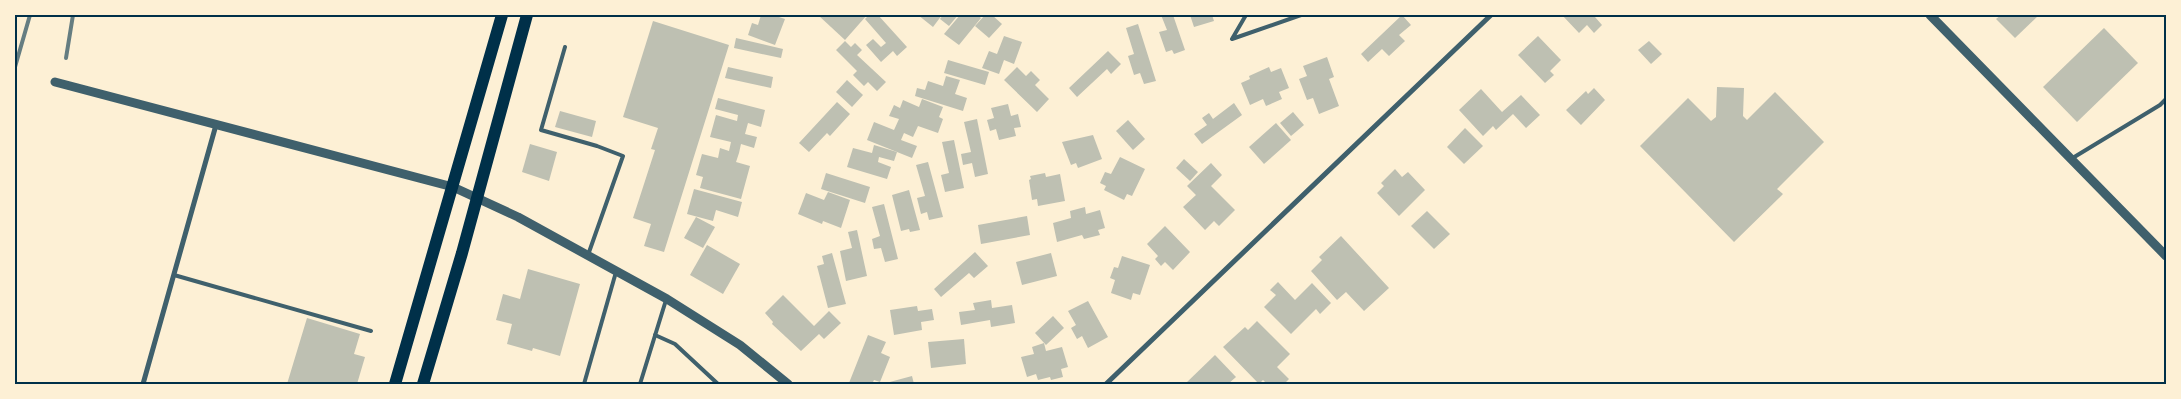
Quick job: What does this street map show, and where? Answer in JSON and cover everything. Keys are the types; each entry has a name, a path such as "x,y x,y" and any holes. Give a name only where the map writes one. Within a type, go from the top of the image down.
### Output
{"main road":[{"path":"395,384 502,15"},
{"path":"423,384 477,198 527,15"}],"street":[{"path":"1106,384 1491,15"},
{"path":"1930,15 2166,256"},
{"path":"55,82 453,187 588,255 667,298 740,345 788,384"},
{"path":"142,384 216,125"}],"lane":[{"path":"1246,15 1232,39 1301,15"},
{"path":"565,47 541,130 597,146 623,156 588,255"},
{"path":"2071,159 2160,105 2166,99"},
{"path":"584,384 616,270"},
{"path":"174,275 371,331"},
{"path":"640,384 667,298"},
{"path":"656,335 675,344 715,383"}],"building":[{"path":"761,15 773,15 785,19 775,45 748,35 752,23 758,25"},
{"path":"818,15 867,15 845,40"},
{"path":"869,15 878,15 907,47 897,56 893,51 881,62 866,45 873,39 881,47 886,43 865,19"},
{"path":"918,15 942,15 933,27"},
{"path":"943,15 958,15 949,26 940,19"},
{"path":"960,15 977,15 981,18 959,45 944,34"},
{"path":"985,15 992,15 1002,24 989,38 975,26"},
{"path":"1161,15 1173,15 1185,50 1174,54 1172,50 1166,52 1159,32 1167,30"},
{"path":"1190,15 1212,15 1214,21 1194,27"},
{"path":"1402,15 1411,25 1399,35 1405,41 1389,56 1382,49 1368,62 1361,54"},
{"path":"1562,15 1596,15 1595,17 1602,25 1594,33 1587,25 1579,33"},
{"path":"2001,15 2039,15 2015,38 1996,19"},
{"path":"653,21 729,45 664,252 644,246 651,224 633,218 655,150 651,149 658,128 623,117"},
{"path":"1138,24 1156,81 1144,84 1140,73 1134,75 1128,56 1134,54 1126,28"},
{"path":"2104,28 2138,63 2077,122 2043,87"},
{"path":"1004,36 1022,42 1014,64 1004,60 999,74 982,68 989,51 997,54"},
{"path":"1538,36 1561,60 1550,71 1554,75 1545,83 1518,55"},
{"path":"736,38 783,49 781,58 734,48"},
{"path":"845,41 851,47 855,43 862,50 857,55 886,82 877,91 868,82 864,86 853,75 857,71 836,50"},
{"path":"1649,41 1662,54 1651,64 1638,50"},
{"path":"1108,51 1121,64 1111,74 1107,69 1077,97 1069,88"},
{"path":"1327,57 1334,77 1329,79 1339,106 1319,114 1313,98 1307,100 1299,79 1307,76 1303,66"},
{"path":"948,60 989,72 985,85 944,73"},
{"path":"728,67 773,77 771,88 725,78"},
{"path":"1017,67 1026,76 1031,71 1040,80 1035,85 1049,99 1037,112 1004,80"},
{"path":"1269,67 1271,72 1281,68 1289,88 1279,92 1282,99 1266,106 1263,99 1250,105 1241,83 1250,79 1249,76"},
{"path":"946,76 960,80 955,94 967,98 963,111 915,96 917,88 925,90 928,81 943,86"},
{"path":"847,80 863,95 852,107 836,92"},
{"path":"1717,87 1744,88 1743,116 1747,120 1775,92 1824,142 1777,189 1783,194 1734,242 1640,146 1688,98 1711,121 1716,117"},
{"path":"1594,88 1605,100 1581,125 1566,110 1586,91 1588,94"},
{"path":"1481,89 1502,112 1521,95 1540,115 1526,128 1513,114 1496,130 1493,126 1483,136 1459,110"},
{"path":"718,98 765,110 761,127 748,123 745,134 757,137 754,148 741,144 736,162 750,166 741,199 700,188 703,177 696,175 702,154 718,158 720,148 729,151 731,142 710,137 716,115 737,121 738,115 715,109"},
{"path":"922,99 943,107 939,117 943,119 938,133 918,126 913,137 904,133 901,140 917,146 912,158 867,140 874,122 894,130 899,119 889,116 894,105 900,108 903,100 919,107"},
{"path":"837,102 850,114 830,136 827,133 809,152 799,143"},
{"path":"1234,103 1242,115 1202,144 1194,134 1207,125 1202,118 1209,113 1213,119"},
{"path":"1008,104 1011,116 1018,114 1021,127 1014,128 1016,136 999,140 996,129 990,131 987,120 994,118 991,108"},
{"path":"560,111 596,121 592,137 555,127"},
{"path":"1293,112 1304,125 1291,136 1280,123"},
{"path":"977,119 988,174 975,177 972,163 963,165 961,154 971,152 964,122"},
{"path":"1128,120 1145,139 1133,150 1116,131"},
{"path":"1276,123 1291,140 1264,164 1249,147"},
{"path":"1465,128 1483,146 1464,164 1447,147"},
{"path":"1093,135 1102,159 1078,168 1076,163 1071,165 1062,142"},
{"path":"954,140 964,188 945,192 941,175 949,173 942,142"},
{"path":"530,144 557,152 549,181 522,172"},
{"path":"874,145 897,152 894,161 879,157 878,162 891,167 887,179 847,167 853,148 872,153"},
{"path":"1120,157 1145,169 1132,196 1127,194 1124,200 1104,190 1106,186 1100,183 1105,172 1111,174"},
{"path":"1184,159 1198,172 1190,181 1176,168"},
{"path":"928,162 943,217 929,220 927,212 921,214 917,198 925,196 916,165"},
{"path":"1211,163 1222,175 1211,186 1235,210 1219,226 1214,221 1205,230 1183,207 1196,195 1187,186"},
{"path":"1395,169 1402,177 1408,172 1425,190 1399,216 1377,193 1384,186 1381,183"},
{"path":"826,173 870,187 865,203 821,189"},
{"path":"1045,173 1046,177 1060,174 1065,201 1038,206 1037,199 1032,200 1030,176"},
{"path":"694,189 742,202 738,217 716,210 713,221 687,214"},
{"path":"909,190 920,230 910,232 909,229 901,231 892,195"},
{"path":"828,192 850,200 841,228 823,221 822,224 798,214 806,193 824,200"},
{"path":"884,204 898,259 885,262 881,248 874,249 872,239 880,236 872,207"},
{"path":"1085,207 1086,214 1100,210 1105,228 1098,230 1100,235 1084,239 1082,235 1057,242 1053,223 1071,218 1070,211"},
{"path":"1427,211 1450,234 1434,249 1411,226"},
{"path":"1027,216 1030,235 981,244 978,225"},
{"path":"696,217 715,227 703,248 684,238"},
{"path":"1165,226 1190,252 1173,270 1165,262 1161,266 1155,259 1158,256 1147,244"},
{"path":"857,230 867,276 846,281 840,251 852,248 848,232"},
{"path":"1341,236 1389,288 1364,311 1346,292 1337,300 1311,271 1322,260 1319,257"},
{"path":"707,245 740,264 723,294 690,275"},
{"path":"975,252 988,266 974,278 969,273 941,297 934,289"},
{"path":"832,253 846,304 828,308 817,266 824,264 822,256"},
{"path":"1051,253 1057,276 1022,285 1016,262"},
{"path":"1122,256 1150,265 1140,295 1133,293 1131,300 1111,293 1115,280 1110,278 1114,267 1118,268"},
{"path":"528,269 580,284 560,356 533,348 532,351 507,344 512,324 496,320 503,294 520,299"},
{"path":"1278,282 1295,300 1312,283 1331,303 1320,314 1316,309 1291,334 1264,307 1276,295 1270,290"},
{"path":"783,295 814,326 829,311 841,323 824,339 819,334 801,351 772,324 773,322 765,313"},
{"path":"991,300 992,308 1012,305 1015,323 991,327 990,320 961,325 959,312 975,310 973,303"},
{"path":"1088,301 1108,337 1088,348 1082,336 1077,339 1071,328 1076,325 1068,311"},
{"path":"917,306 918,311 932,309 934,320 921,322 922,330 894,335 890,310"},
{"path":"1053,316 1064,328 1046,345 1035,333"},
{"path":"307,318 360,334 354,354 365,357 357,384 287,384"},
{"path":"1257,321 1290,354 1277,367 1289,379 1284,384 1267,384 1263,380 1259,384 1223,347 1245,327 1248,330"},
{"path":"868,335 886,342 881,353 890,357 880,382 874,380 872,384 849,383"},
{"path":"964,339 966,364 931,368 928,342"},
{"path":"1044,343 1046,351 1062,347 1068,367 1061,369 1063,377 1051,380 1050,377 1038,380 1036,374 1027,377 1021,357 1034,354 1032,347"},
{"path":"1215,355 1236,377 1228,384 1185,384"},
{"path":"912,376 914,384 886,384 886,383"}],"railway":[{"path":"15,67 30,15"},
{"path":"66,58 73,15"}]}
